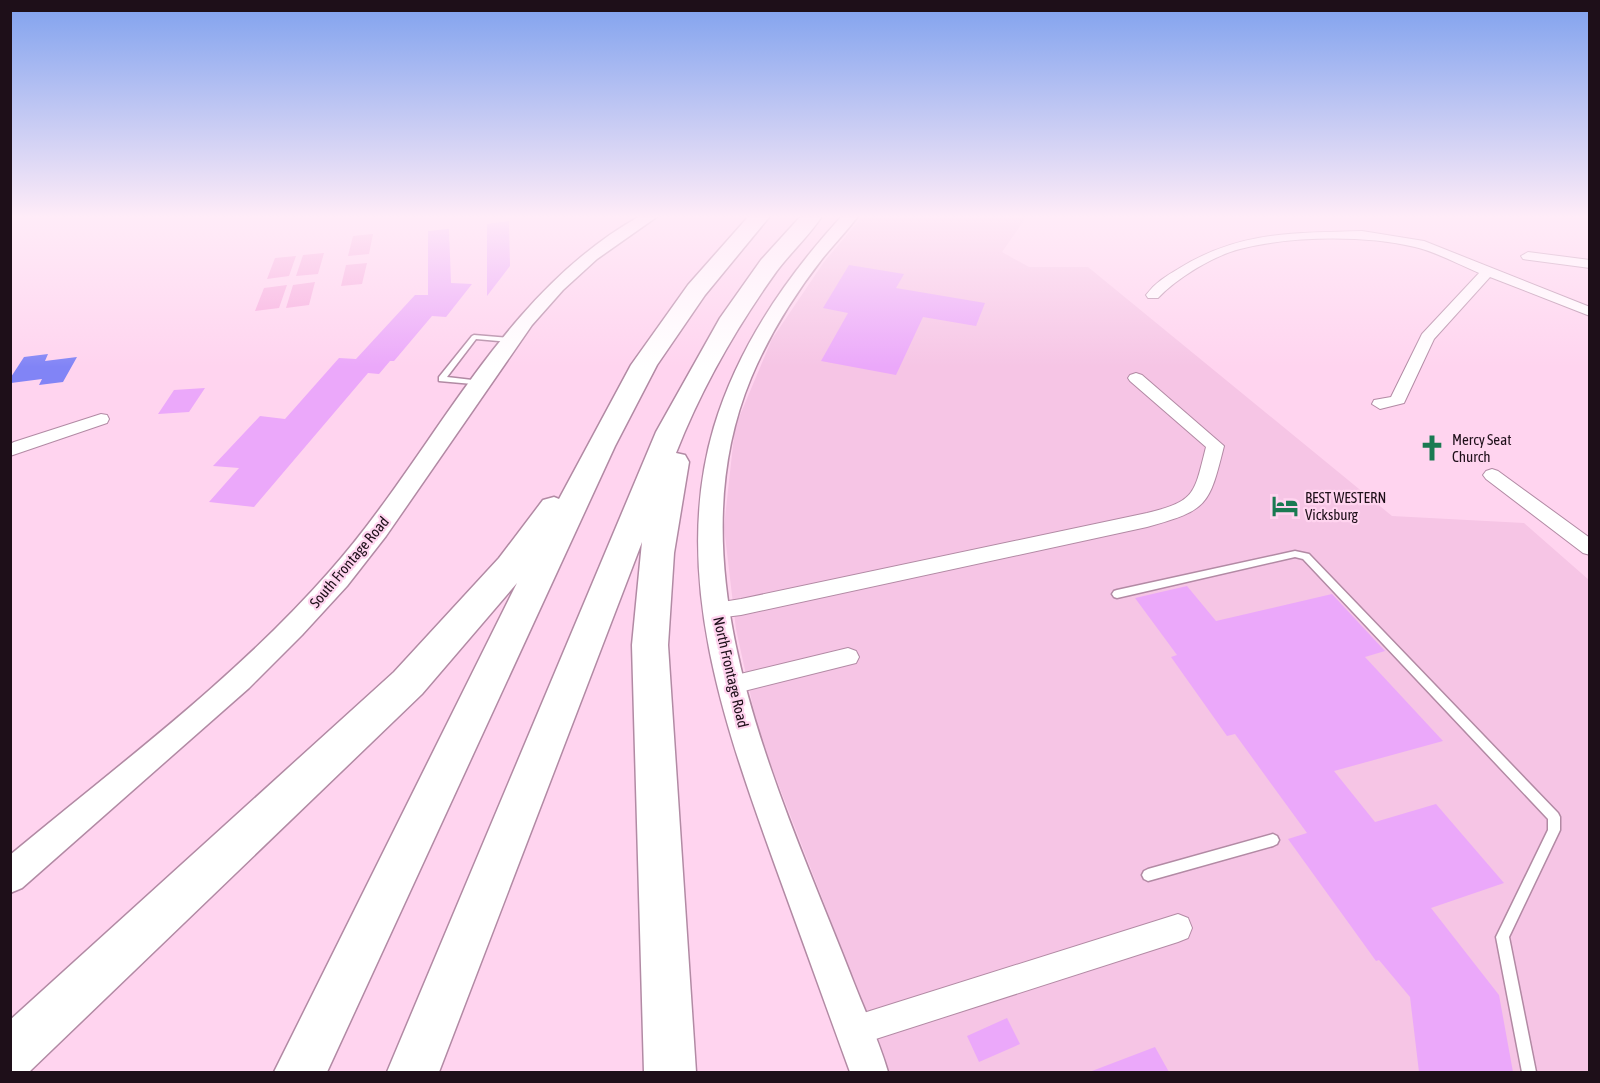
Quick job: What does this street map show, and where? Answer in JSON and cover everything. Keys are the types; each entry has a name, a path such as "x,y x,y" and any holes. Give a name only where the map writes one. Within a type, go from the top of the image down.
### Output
{"highway":[{"path":"300,1072 600,446 645,365 696,290 716,267"},
{"path":"413,1072 670,432 700,371 733,315 769,267"},
{"path":"670,1072 650,645 651,592 659,534 674,463 700,371"},
{"path":"10,1055 408,683 511,567 600,446"}],"street":[{"name":"South Frontage Road","path":"10,877 239,680 339,579 378,530 510,340 555,286 575,267"},
{"name":"North Frontage Road","path":"810,267 781,307 752,357 732,402 720,449 712,505 712,569 719,635 753,759 869,1072"},
{"path":"1153,295 1165,283 1192,267"},
{"path":"1474,267 1590,312"},
{"path":"1380,404 1398,400 1427,337 1487,272"},
{"path":"717,610 741,607 1113,528 1188,509 1201,499 1215,446 1136,378"},
{"path":"10,451 101,419"},
{"path":"1492,475 1590,548"},
{"path":"732,685 848,657"},
{"path":"854,1031 1178,927"}],"lane":[{"path":"481,383 442,380 474,337 510,340"},
{"path":"1117,594 1295,554 1306,556 1554,818 1554,830 1502,937 1528,1072"},
{"path":"1148,875 1273,840"}],"shaded area":[{"path":"272,267 292,267 289,276 267,279"},
{"path":"299,267 320,267 318,274 296,276"},
{"path":"346,267 366,267 362,284 341,286"},
{"path":"821,267 1088,267 1392,516 1524,523 1589,580 1589,1072 889,1072 759,734 736,629 724,527 735,427 772,339"},
{"path":"315,282 309,305 286,308 293,285"},
{"path":"287,285 279,308 255,311 264,288"},
{"path":"48,354 45,361 77,357 63,382 39,385 42,379 11,383 11,377 24,357"}],"building":[{"path":"428,267 450,267 451,283 472,284 446,317 432,316 394,361 390,361 379,374 368,373 254,507 209,502 239,468 213,466 260,416 285,419 339,358 356,359 415,295 428,295"},
{"path":"487,267 510,267 487,296"},
{"path":"848,267 904,274 896,288 985,303 976,326 923,317 896,375 821,361 848,313 823,308"},
{"path":"205,388 189,412 158,414 174,390"},
{"path":"1187,586 1216,621 1332,594 1385,651 1365,657 1443,741 1334,771 1375,822 1436,804 1504,883 1431,908 1499,995 1513,1072 1419,1072 1410,997 1379,960 1376,961 1288,839 1307,833 1235,734 1227,736 1171,657 1177,655 1135,598"},
{"path":"1007,1018 1020,1044 979,1062 967,1036"},
{"path":"1155,1047 1169,1072 1092,1072 1092,1071"}],"place":[{"name":"Mercy Seat Church","path":"1432,448"},
{"name":"BEST WESTERN Vicksburg","path":"1285,506"}]}
